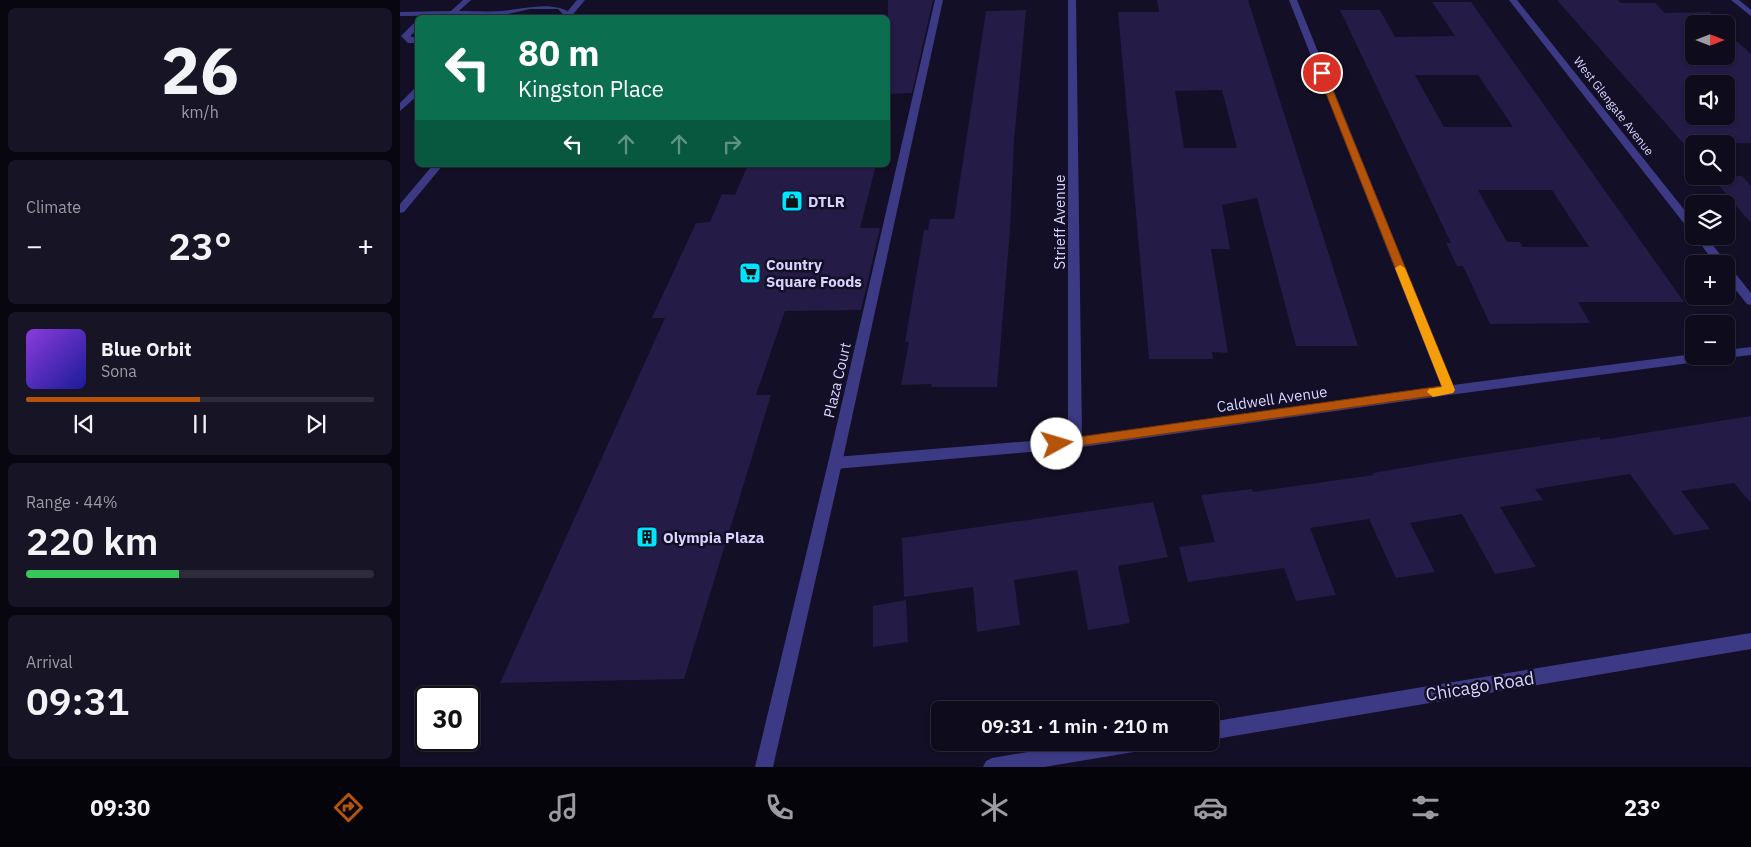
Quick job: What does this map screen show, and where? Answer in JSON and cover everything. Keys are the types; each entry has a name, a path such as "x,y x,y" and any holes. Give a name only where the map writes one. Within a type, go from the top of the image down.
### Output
{"street":[{"path":"452,14 467,0"},
{"path":"568,15 580,0"},
{"name":"Plaza Court","path":"764,767 835,463 939,0"},
{"name":"Strieff Avenue","path":"1072,0 1075,443"},
{"path":"1293,0 1449,390"},
{"name":"West Glengate Avenue","path":"1513,0 1685,218"},
{"path":"1735,0 1751,14"},
{"path":"440,15 503,13 530,7 560,7 566,15"},
{"path":"503,13 507,15"},
{"path":"400,14 415,15"},
{"path":"415,27 405,36 411,41 415,41"},
{"path":"400,108 415,93"},
{"path":"400,210 436,167"},
{"path":"1735,281 1751,301"},
{"path":"1735,353 1751,351"},
{"name":"Caldwell Avenue","path":"835,463 1075,443 1449,390 1685,359"},
{"name":"Chicago Road","path":"1219,730 1751,641"},
{"path":"992,767 1087,751"}],"building":[{"path":"888,0 933,0 912,93 890,94 890,15 888,15"},
{"path":"1157,0 1248,0 1358,346 1296,346 1257,198 1222,205 1230,249 1211,249 1228,353 1212,352 1213,359 1149,359 1118,12 1159,12","holes":["1222,90 1237,148 1184,148 1175,91"]},
{"path":"1557,0 1618,0 1621,3 1655,3 1665,13 1711,12 1711,15 1685,15 1685,65 1735,65 1735,40 1751,54 1751,143 1735,143 1735,135 1685,135 1685,143"},
{"path":"1432,2 1471,2 1684,302 1578,302 1590,323 1490,324 1463,266 1457,266 1446,243 1451,243 1340,10 1380,10 1395,37 1455,36","holes":["1415,75 1478,75 1513,127 1444,127","1478,190 1552,190 1589,247 1522,247 1520,242 1507,242"]},
{"path":"1026,10 1014,141 1010,230 997,387 931,387 932,384 901,385 909,342 905,342 924,230 928,230 930,219 954,219 986,11"},
{"name":"Olympia Plaza","path":"747,167 875,167 860,228 880,228 861,310 785,311 756,395 771,395 684,679 500,683 665,318 652,318 696,223 710,222 722,194 735,195"},
{"path":"1735,176 1742,176 1751,186 1751,223 1735,204 1735,195 1727,195 1719,185 1735,185"},
{"path":"1751,416 1751,503 1734,483 1681,491 1710,529 1674,535 1630,474 1535,489 1543,500 1500,507 1536,567 1495,574 1462,514 1410,523 1435,572 1396,578 1369,519 1310,528 1336,595 1296,601 1284,568 1188,582 1179,547 1215,542 1201,495 1252,489 1253,492 1374,475 1373,473 1460,458 1599,437 1601,440"},
{"path":"1153,502 1168,557 1118,566 1130,623 1088,630 1077,570 1014,580 1020,625 977,632 973,587 904,597 902,538"},
{"path":"906,600 908,642 873,647 873,606"}],"slow traffic":[{"path":"1400,268 1449,390 1433,392"}],"place":[{"name":"DTLR","path":"792,201"},
{"name":"Country Square Foods","path":"750,273"},
{"name":"Olympia Plaza","path":"647,537"}],"route":[{"path":"1057,444 1449,390 1322,73"}]}
